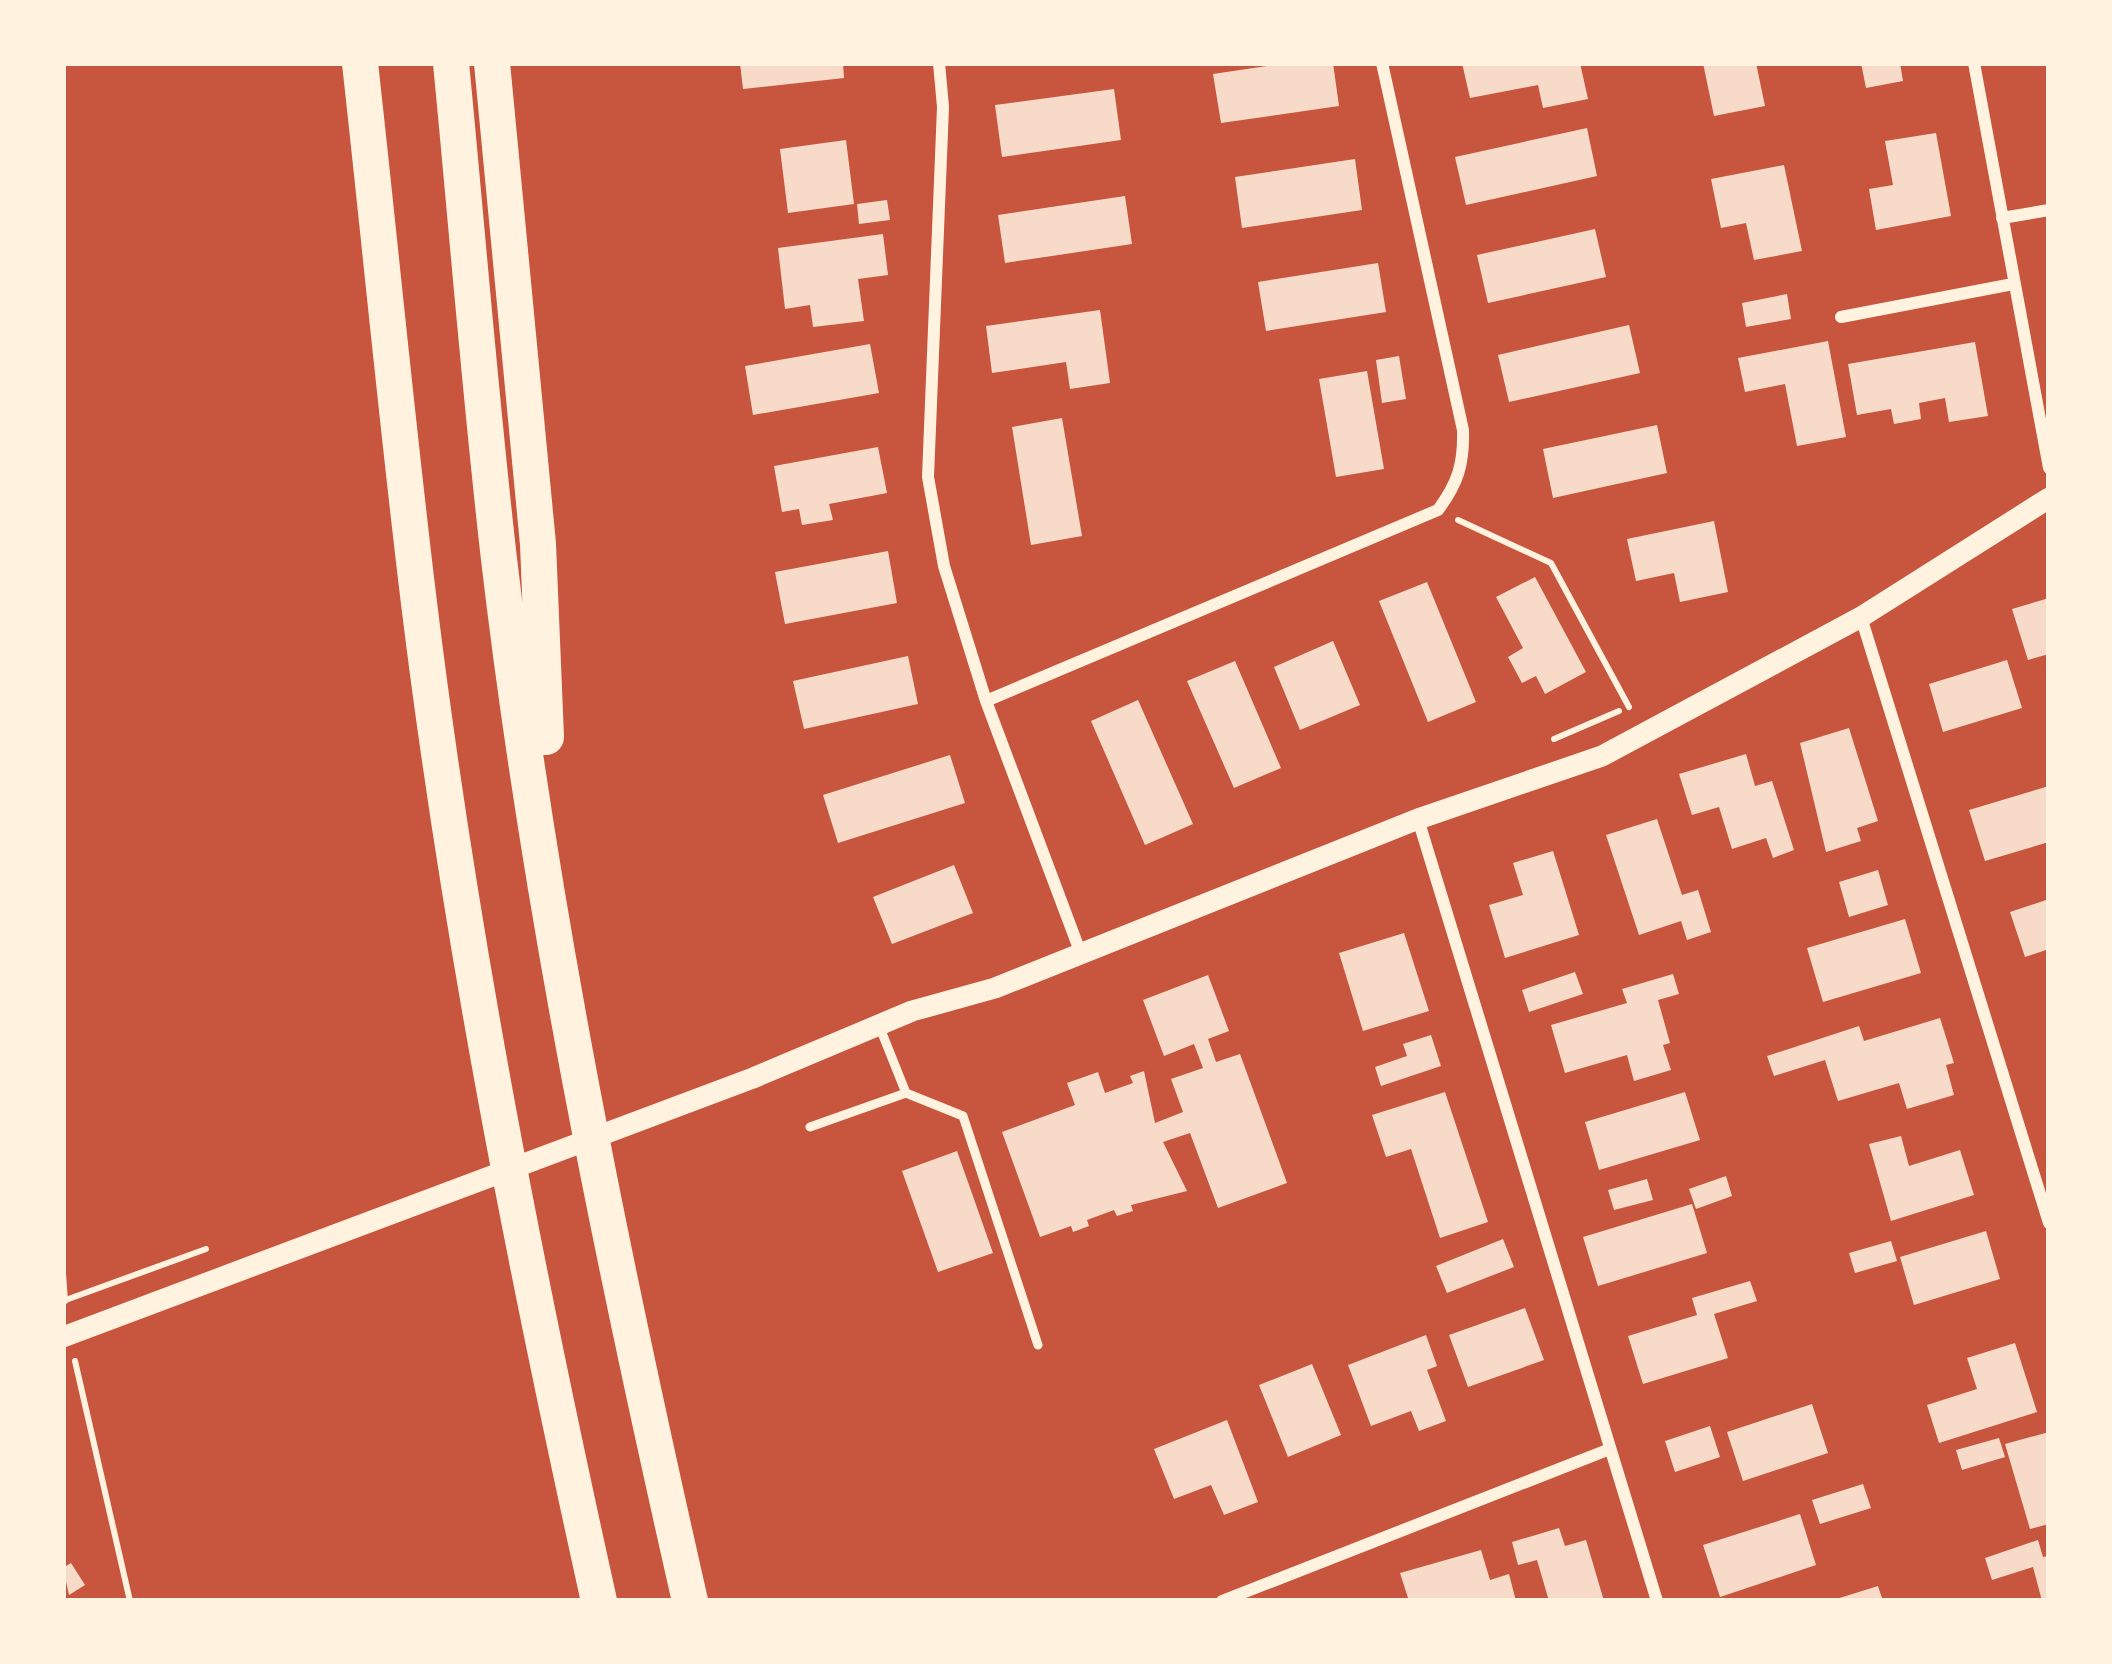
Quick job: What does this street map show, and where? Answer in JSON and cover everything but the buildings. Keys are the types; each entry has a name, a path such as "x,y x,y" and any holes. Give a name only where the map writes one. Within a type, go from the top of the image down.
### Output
{"highway":[{"path":"360,63 423,630 489,1053 554,1399 599,1601"},
{"path":"451,63 500,562 554,921 638,1371 690,1601"},
{"path":"492,63 538,544 554,921"}],"street":[{"path":"939,63 943,107 928,477 944,566 986,701 1081,954"},
{"path":"986,701 1438,511 1464,461 1463,430 1382,63"},
{"path":"1974,63 2049,468"},
{"path":"2002,218 2049,210"},
{"path":"1841,317 2013,284"},
{"path":"66,1336 753,1078 878,1024 1081,954 1418,819 1602,756 1862,616 2049,499"},
{"path":"1862,616 2049,1222"},
{"path":"1418,819 1657,1601"},
{"path":"1222,1601 1610,1449"}],"lane":[{"path":"878,1024 906,1093"},
{"path":"810,1126 906,1093 962,1116 1037,1346"}],"path":[{"path":"1438,511 1551,563 1629,707"},
{"path":"1534,748 1649,697"},
{"path":"63,1274 66,1336 130,1601"}]}
